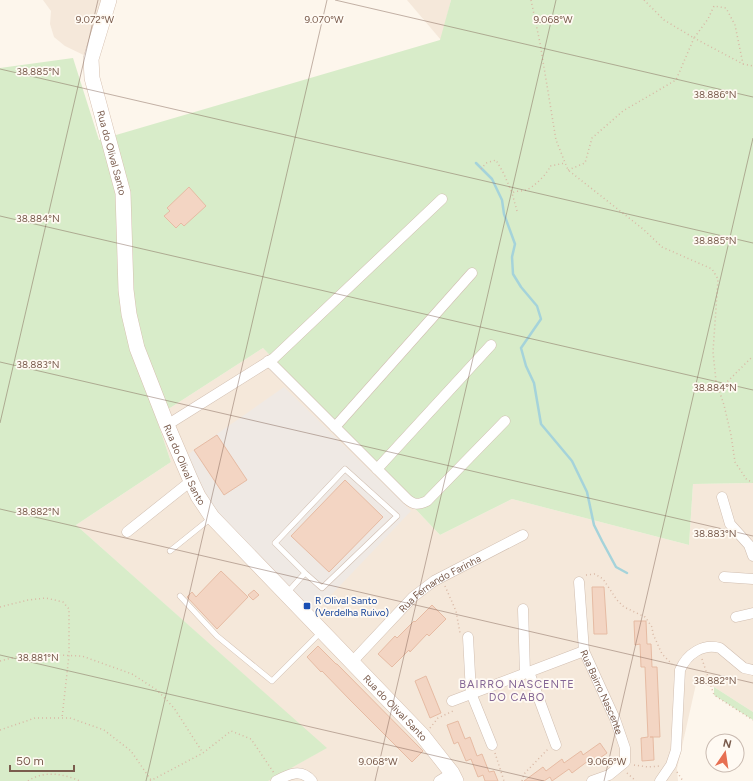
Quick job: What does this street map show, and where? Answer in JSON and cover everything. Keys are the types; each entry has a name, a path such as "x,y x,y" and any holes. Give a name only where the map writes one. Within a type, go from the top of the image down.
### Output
{"street":[{"name":"Rua do Olival Santo","path":"109,0 91,59 92,78 123,192 126,290 129,314 137,348 191,481 212,517 424,738 454,777"},
{"path":"167,425 280,352 442,199"},
{"path":"335,427 472,273"},
{"path":"376,469 491,345"},
{"path":"268,361 406,499 413,504 420,504 427,501 504,421"},
{"path":"127,532 191,481"},
{"path":"722,497 731,525 750,546 753,556"},
{"name":"Rua Fernando Farinha","path":"352,662 413,597 441,577 523,535"},
{"path":"724,577 753,579"},
{"name":"Rua Bairro Nascente","path":"579,582 584,651 615,719 625,748 625,762"},
{"path":"523,609 527,672 556,745"},
{"path":"736,617 753,613"},
{"path":"468,637 471,694 492,745"},
{"path":"660,781 671,766 676,750 680,670 687,659 699,650 708,646 720,648 744,668 753,670"},
{"path":"452,701 584,651"},
{"path":"592,781 609,775 625,762"},
{"path":"277,780 296,773 307,776 312,781"},
{"path":"439,781 454,777"}],"lane":[{"path":"345,469 397,516 322,588 305,573 275,543 345,469"},
{"path":"170,551 212,517"},
{"path":"286,593 305,573"},
{"path":"180,596 217,636 272,681 322,631"}],"path":[{"path":"531,0 540,43 556,140 568,170 643,229 662,247 712,269 718,279 713,352 716,381 728,420 735,462 747,480 753,482"},
{"path":"644,0 664,20 743,64 753,66"},
{"path":"568,170 585,163 592,138 623,111 676,80 694,38 708,19 714,6 726,8 735,25 743,64"},
{"path":"481,168 486,163 496,160 504,174 518,211"},
{"path":"512,193 527,190 536,184 550,169 550,166 565,163"},
{"path":"719,390 753,356"},
{"path":"579,582 585,575 595,574 603,579 617,600 624,607 645,617 652,628 653,634 662,654 680,670"},
{"path":"441,577 456,611 460,632 468,637"},
{"path":"0,607 28,600 46,598 63,602 69,609 69,655 62,718"},
{"path":"699,650 714,695 753,720"},
{"path":"0,661 28,654 82,656 132,674 157,690 174,708 203,753"},
{"path":"424,738 438,718 453,712 452,701"},
{"path":"0,730 35,718 70,718 104,730 131,751 150,781 203,753 231,731 251,739 277,780"},
{"path":"492,745 504,781"},
{"path":"522,781 527,770 551,747 556,745"},
{"path":"625,762 641,766 671,766"},
{"path":"627,773 636,781"},
{"path":"28,781 47,774 64,775 80,781"}],"shaded area":[{"path":"43,0 113,0 96,61 65,46 54,37 50,24 51,11"},
{"path":"407,0 451,0 441,40"},
{"path":"263,348 440,535 512,499 689,545 693,484 753,483 753,712 714,687 696,684 677,769 678,781 268,781 326,748 76,525 171,462 156,417"},
{"path":"284,387 411,511 314,613 230,528 214,507 197,479 187,455"}],"green space":[{"path":"451,0 753,0 753,483 693,484 689,545 512,499 440,535 263,348 156,417 171,462 76,525 327,748 268,781 0,781 0,68 73,58 99,140 440,40"},
{"path":"714,687 753,712 753,720 714,695"}],"building":[{"path":"189,187 206,206 184,226 181,223 176,228 164,216 170,211 167,208"},
{"path":"217,435 247,480 224,495 194,450"},
{"path":"345,480 383,517 329,572 291,536"},
{"path":"221,571 248,597 217,629 187,597 192,592 196,597"},
{"path":"592,587 604,587 607,634 594,634"},
{"path":"254,590 259,595 253,600 248,595"},
{"path":"432,605 446,619 429,636 427,634 410,652 409,650 392,667 378,654 395,636 397,638"},
{"path":"634,621 646,621 647,644 651,644 652,667 657,667 660,737 653,737 654,760 642,761 641,738 648,737 645,667 641,667 640,644 635,645"},
{"path":"318,646 423,751 412,762 307,657"},
{"path":"426,676 441,713 430,718 415,681"},
{"path":"458,721 465,739 470,737 477,756 482,754 489,772 494,771 498,781 485,781 483,775 478,777 471,759 466,761 458,742 454,744 447,725"},
{"path":"600,743 607,753 590,765 588,761 572,773 569,769 552,781 550,777 544,781 524,781 543,767 546,771 562,759 564,763 581,751 583,755"}],"waterway":[{"path":"476,163 492,179 502,200 504,214 515,244 512,257 513,274 521,287 537,306 541,319 521,348 526,366 534,383 541,424 572,461 587,492 594,525 616,567 627,573"}],"place":[{"name":"R Olival Santo (Verdelha Ruivo)","path":"307,606"}],"district":[{"name":"BAIRRO NASCENTE DO CABO","path":"517,690"}]}
